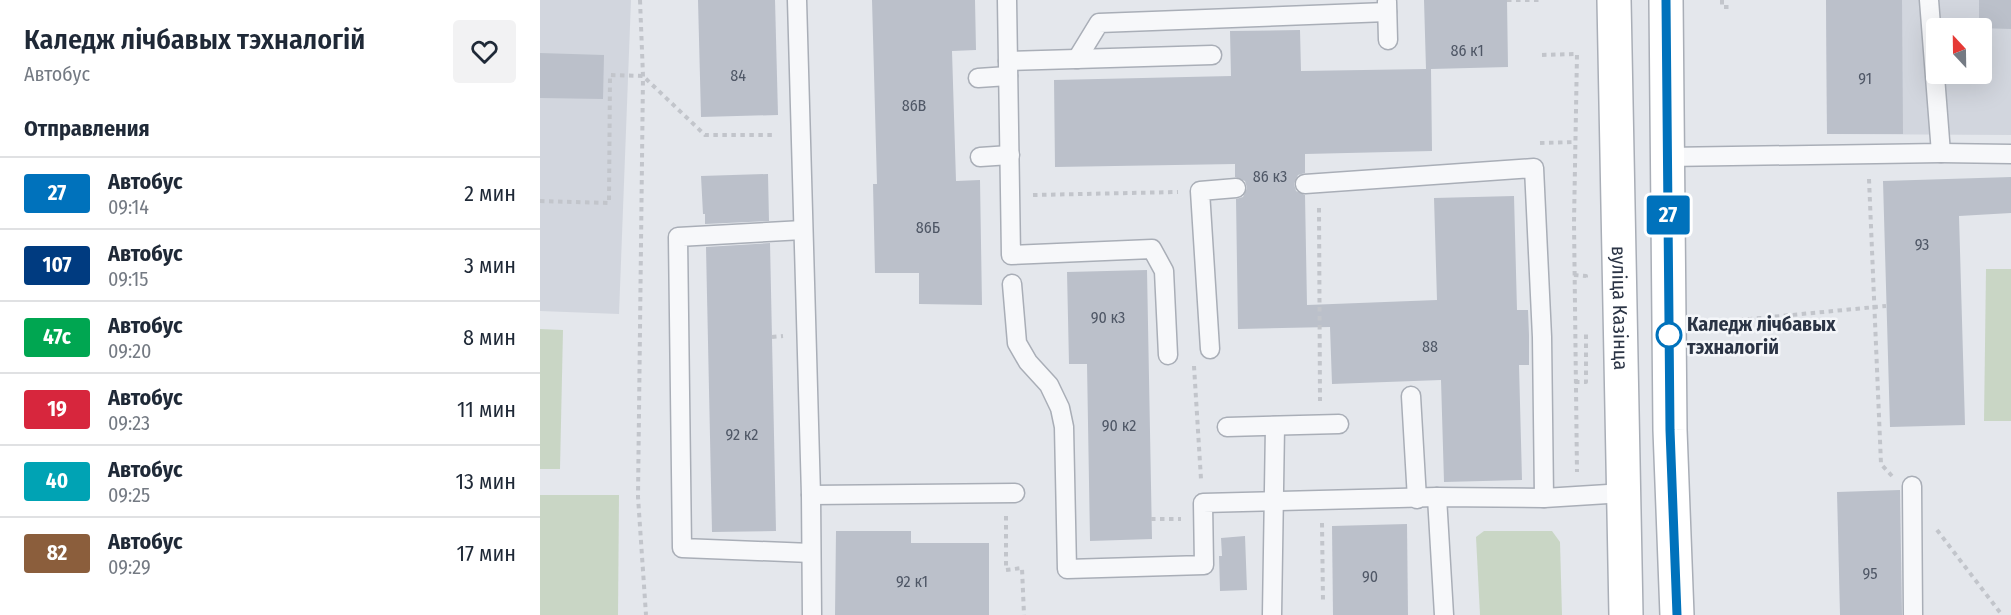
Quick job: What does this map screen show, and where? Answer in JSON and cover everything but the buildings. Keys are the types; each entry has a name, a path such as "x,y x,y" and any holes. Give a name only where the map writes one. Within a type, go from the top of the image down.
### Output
{"main road":[{"name":"вуліца Казінца","path":"1614,0 1626,615"},
{"path":"1666,0 1670,430 1677,615"}],"lane":[{"path":"797,0 811,495 812,615"},
{"path":"1007,0 1011,255 1152,249 1164,271 1168,355"},
{"path":"1929,0 1941,153"},
{"path":"1077,59 1099,23 1387,6 1388,40"},
{"path":"978,78 1008,69 1077,59 1212,55"},
{"path":"1667,157 2011,154"},
{"path":"980,158 1010,155"},
{"path":"1312,183 1534,168 1542,337 1544,498"},
{"path":"1210,349 1200,191 1236,188"},
{"path":"803,230 678,237 682,548 811,553"},
{"path":"1012,284 1017,343 1028,362 1049,386 1060,408 1064,427 1067,569 1204,565 1203,503 1274,503 1437,497 1544,498 1624,493"},
{"path":"1411,396 1417,499"},
{"path":"1227,427 1339,424"},
{"path":"1272,615 1275,426"},
{"path":"1912,486 1913,615"},
{"path":"811,495 1010,493"},
{"path":"1437,497 1444,615"}],"path":[{"path":"640,0 643,76 638,497 646,615"},
{"path":"1507,0 1541,0"},
{"path":"1722,0 1722,7 1731,7"},
{"path":"1542,55 1577,54 1574,275 1577,496"},
{"path":"540,201 609,203 610,75 643,76 705,135 801,135"},
{"path":"1536,143 1576,142"},
{"path":"1868,154 1873,308"},
{"path":"1312,183 1321,424"},
{"path":"1010,196 1200,191"},
{"path":"1574,275 1586,276 1586,288"},
{"path":"1739,320 1886,306"},
{"path":"1575,382 1586,382 1586,323"},
{"path":"1194,360 1203,503"},
{"path":"1010,493 1006,570 1022,568 1024,615"},
{"path":"1322,501 1323,601"}],"shaded area":[{"path":"540,0 631,0 619,314 540,311"},
{"path":"1826,0 2011,0 2011,135 1827,134"}],"green space":[{"path":"1986,269 2011,269 2011,421 1984,421"},
{"path":"540,329 563,330 560,469 540,469"},
{"path":"540,495 619,495 618,615 540,615"},
{"path":"1484,531 1552,531 1560,542 1562,615 1480,615 1476,537"}],"bus line":[{"name":"27","path":"1666,0 1670,430 1677,615"}],"place":[{"name":"Каледж лічбавых тэхналогій","path":"1669,335"}]}
